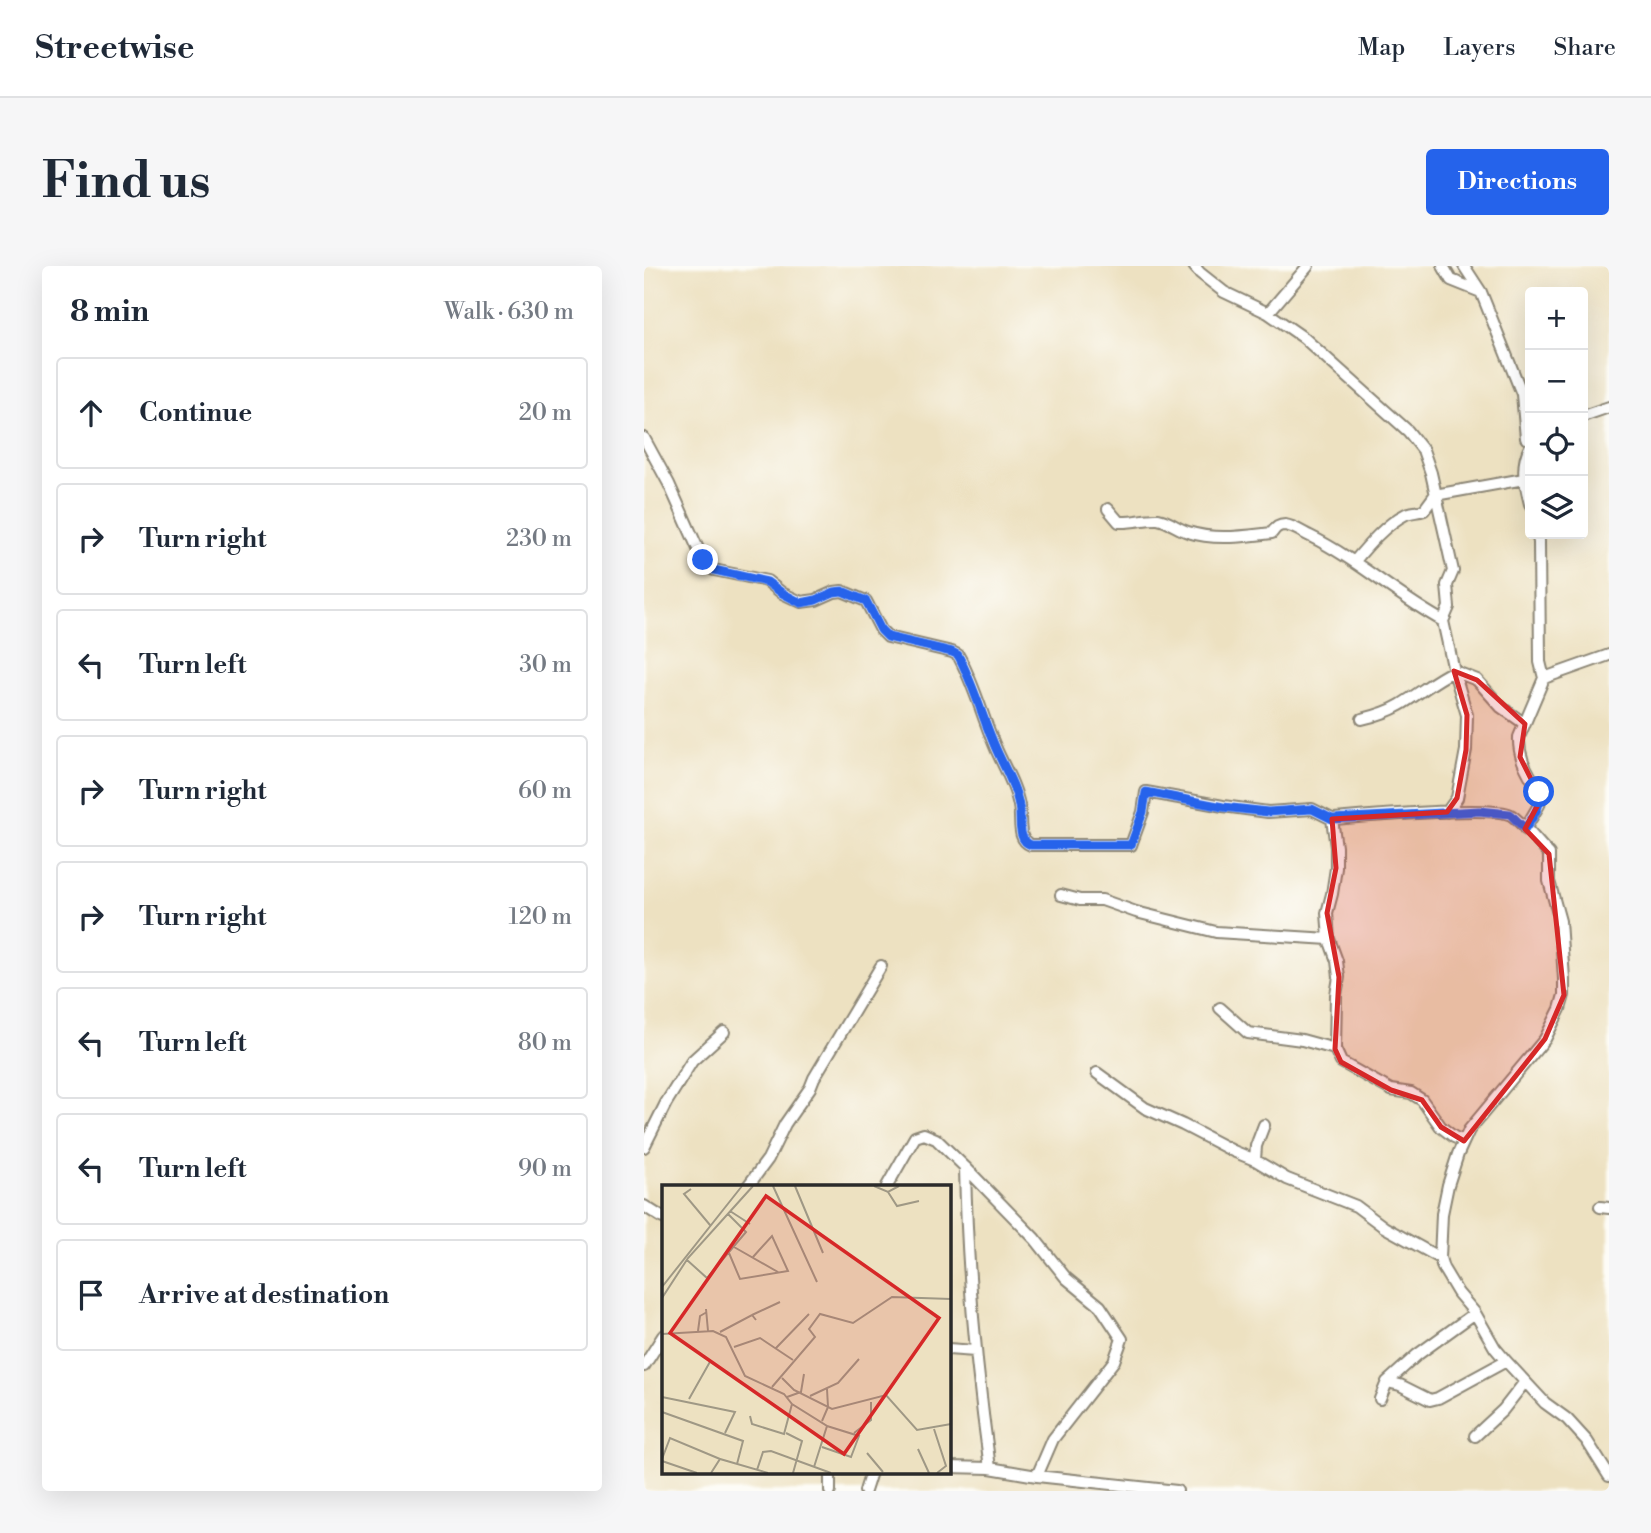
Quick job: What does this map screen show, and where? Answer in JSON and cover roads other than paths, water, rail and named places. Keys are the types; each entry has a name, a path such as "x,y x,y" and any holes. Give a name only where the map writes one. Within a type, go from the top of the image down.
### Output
{"street":[{"path":"1194,266 1224,292 1268,313 1304,338 1408,431 1423,450 1431,473 1453,571 1447,585 1449,607 1443,621 1467,715 1466,750 1457,798 1447,813"},
{"path":"1268,313 1308,266"},
{"path":"1443,266 1451,280 1481,292"},
{"path":"1464,266 1481,292 1522,394 1525,414"},
{"path":"1588,414 1609,407"},
{"path":"644,438 703,560 714,570 767,582 801,603 842,591 866,601 881,630 888,637 958,655 1009,776 1019,806 1022,838 1026,843 1131,845 1143,812 1146,792 1223,807 1268,812 1312,809 1332,819 1479,811 1510,814 1549,854 1549,881 1560,921 1564,996 1545,1039 1469,1130 1455,1164 1442,1214 1440,1258 1458,1293 1475,1313 1495,1348 1545,1403 1567,1419 1587,1441 1609,1476"},
{"path":"1525,459 1525,483"},
{"path":"1354,562 1389,526 1406,514 1424,510 1435,495 1524,479"},
{"path":"1108,509 1119,522 1153,519 1188,532 1219,538 1272,533 1277,526 1291,526 1321,541 1443,621"},
{"path":"1525,829 1539,805 1541,796 1520,757 1519,737 1544,678 1540,662 1538,539"},
{"path":"1544,678 1609,655"},
{"path":"1362,719 1379,715 1400,705 1454,671 1477,680 1501,707 1525,723"},
{"path":"1332,819 1336,847 1332,894 1327,913 1329,939 1337,961 1339,977 1335,1049 1341,1062 1391,1090 1411,1094 1422,1100 1441,1127 1464,1141"},
{"path":"1061,895 1080,900 1102,900 1136,912 1216,932 1329,939"},
{"path":"749,1185 768,1159 785,1124 810,1088 881,966"},
{"path":"1220,1008 1248,1034 1302,1040 1335,1049"},
{"path":"644,1147 692,1060 724,1032"},
{"path":"1097,1073 1144,1108 1255,1160 1287,1179 1356,1206 1384,1227 1440,1258"},
{"path":"1255,1160 1255,1146 1264,1125"},
{"path":"888,1185 915,1137 924,1134 936,1139 1035,1239 1066,1278 1100,1306 1122,1339 1114,1361 1053,1439 1037,1476"},
{"path":"965,1167 966,1240 975,1351 990,1468"},
{"path":"644,1206 662,1217"},
{"path":"1380,1399 1387,1382 1417,1355 1475,1313"},
{"path":"644,1366 662,1338"},
{"path":"950,1349 975,1351"},
{"path":"1387,1382 1400,1385 1430,1400 1506,1361"},
{"path":"1475,1436 1503,1410 1524,1382 1527,1384"},
{"path":"950,1467 990,1468 1037,1476 1177,1491"},
{"path":"865,1491 870,1474"}]}
